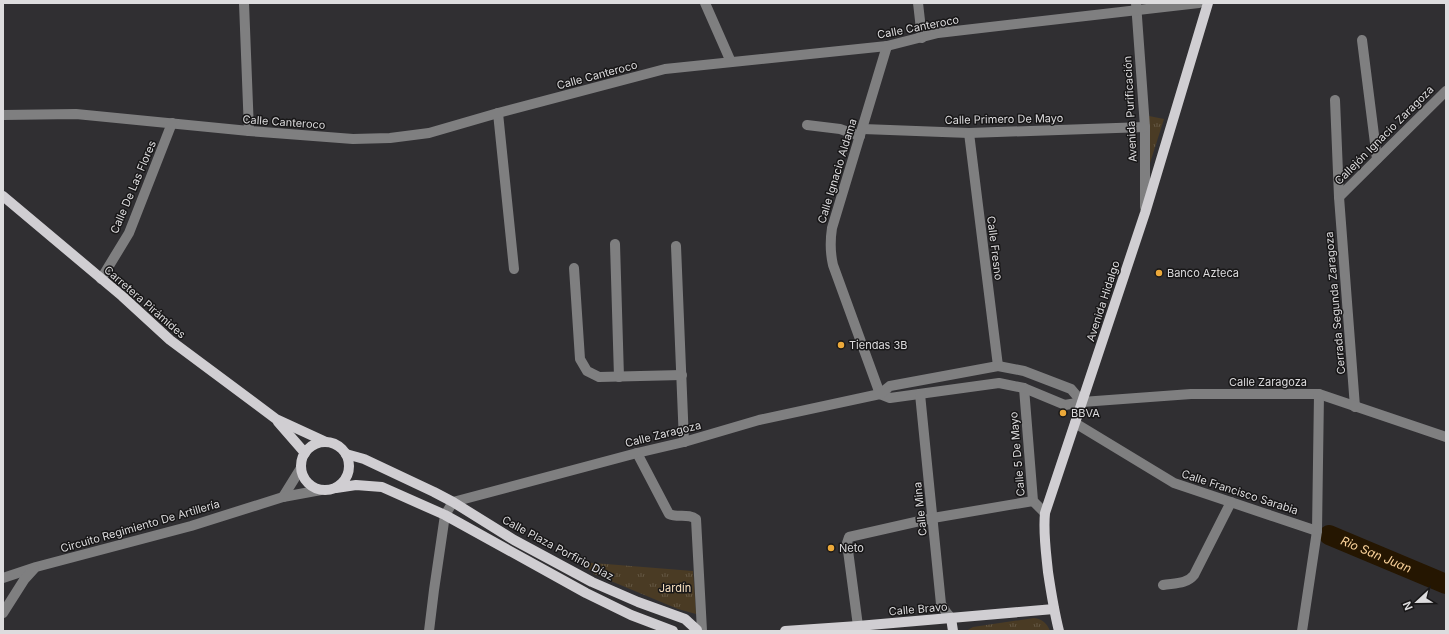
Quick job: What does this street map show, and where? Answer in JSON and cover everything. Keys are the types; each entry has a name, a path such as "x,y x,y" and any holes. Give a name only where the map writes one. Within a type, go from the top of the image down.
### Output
{"main road":[{"name":"Avenida Hidalgo","path":"1059,631 1054,609 1043,529 1045,513 1146,213 1208,3"},
{"name":"Carretera Pirámides","path":"3,196 170,340 276,419"},
{"path":"276,419 341,448 349,461 349,469 347,477 336,488"},
{"path":"276,419 305,453"},
{"path":"326,442 314,445 305,453 302,460 301,468 303,476 313,487 321,490 356,485 382,487 445,515 586,593 631,615 673,631"},
{"path":"346,454 364,459 454,502"},
{"name":"Calle Plaza Porfirio Díaz","path":"454,502 514,540 592,582 638,602 685,619 698,631"},
{"name":"Calle Bravo","path":"785,631 1054,609"},
{"path":"951,618 953,631"}],"street":[{"path":"244,3 249,132"},
{"path":"705,3 731,62"},
{"path":"918,3 922,38"},
{"name":"Calle Canteroco","path":"3,115 76,114 249,132 353,139 390,138 429,134 665,69 887,46 938,33 1136,7 1198,3"},
{"name":"Avenida Purificación","path":"1136,7 1145,126 1146,213"},
{"path":"1362,40 1377,159"},
{"name":"Calle Ignacio Aldama","path":"880,394 833,265 830,252 830,238 887,46"},
{"name":"Callejón Ignacio Zaragoza","path":"1339,197 1446,91"},
{"name":"Cerrada Segunda Zaragoza","path":"1335,100 1339,197 1355,407"},
{"path":"498,114 514,269"},
{"name":"Calle De Las Flores","path":"101,279 129,233 172,123"},
{"name":"Calle Primero De Mayo","path":"807,126 840,129 861,133 969,133 1145,126"},
{"name":"Calle Fresno","path":"969,133 998,366"},
{"path":"615,244 619,377"},
{"path":"676,246 684,442"},
{"path":"574,268 580,359 587,370 599,377 682,375"},
{"name":"Calle Zaragoza","path":"454,502 637,453 684,442 759,420 880,394 890,386 998,366 1024,371 1071,389 1082,402"},
{"name":"Calle Zaragoza","path":"880,394 890,398 999,383 1024,388 1065,405 1082,402 1191,394 1319,394 1446,437"},
{"name":"Calle 5 De Mayo","path":"1024,388 1033,501 1045,513"},
{"name":"Calle Mina","path":"920,394 941,604 951,618"},
{"path":"1302,631 1317,531 1319,394"},
{"name":"Calle Francisco Sarabia","path":"1075,423 1174,483 1317,531"},
{"path":"637,453 669,514 673,516 690,516 696,519 698,631"},
{"path":"283,497 301,468"},
{"name":"Circuito Regimiento De Artillería","path":"3,578 36,567 191,526 283,497 321,490"},
{"path":"858,626 847,539 852,535 933,518 1033,501"},
{"path":"429,631 445,515 454,502"},
{"path":"1163,585 1190,580 1194,575 1231,502"},
{"path":"3,613 24,580 36,567"}],"green space":[{"path":"1149,116 1164,119 1150,163"},
{"name":"Jardín","path":"581,562 693,571 696,614 678,609 594,574"},
{"path":"1034,618 1044,622 1050,631 966,631 973,627"}],"waterway":[{"name":"Rio San Juan","path":"1329,535 1446,584"}],"place":[{"name":"Banco Azteca","path":"1159,273"},
{"name":"Tiendas 3B","path":"841,345"},
{"name":"BBVA","path":"1063,413"},
{"name":"Neto","path":"831,548"}]}
